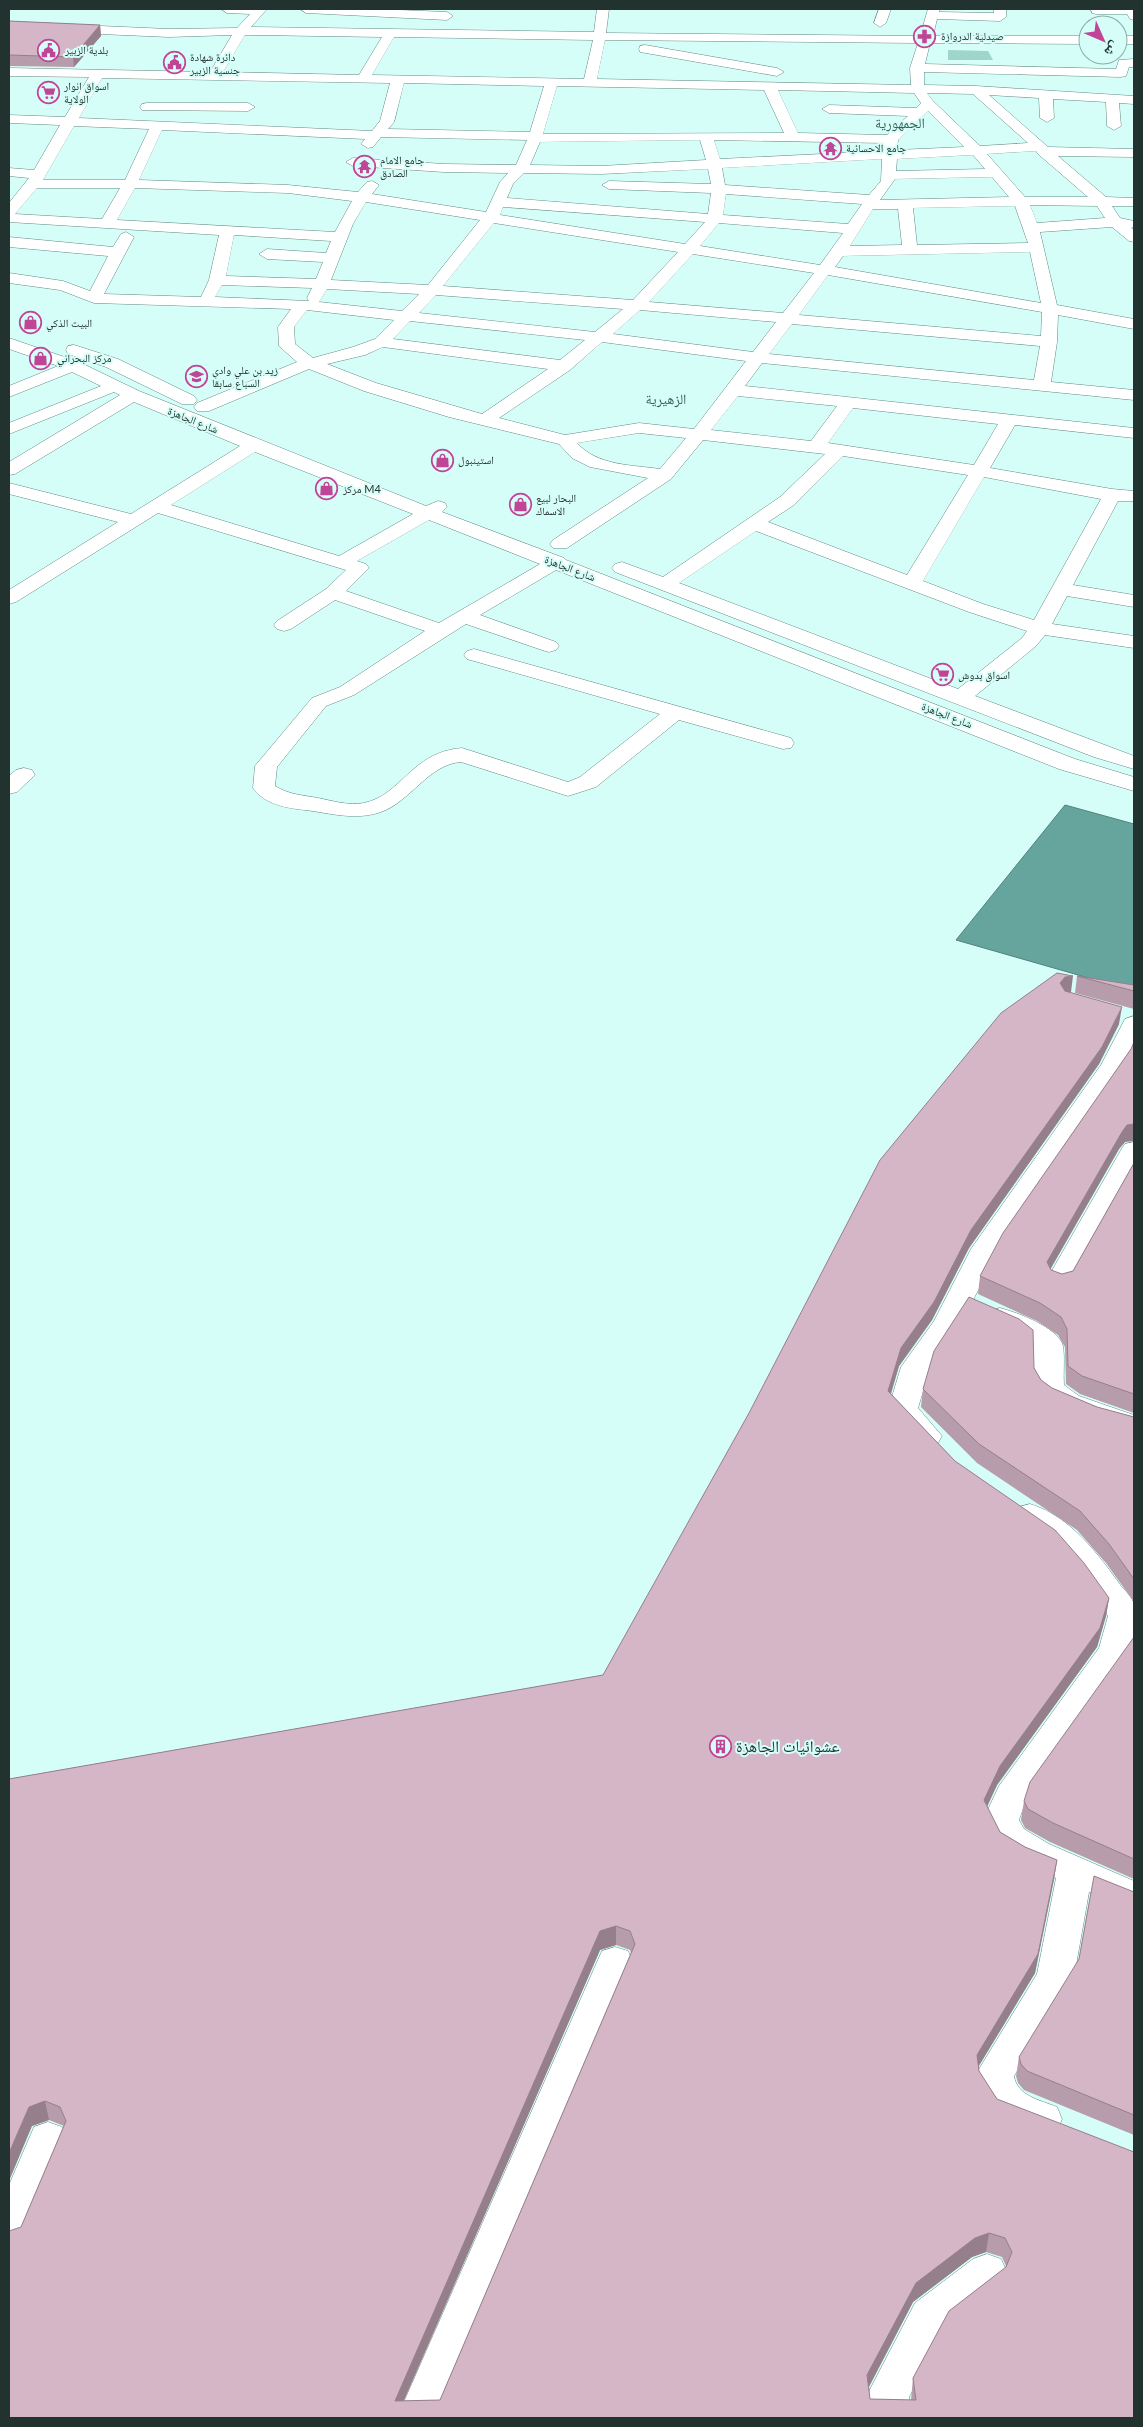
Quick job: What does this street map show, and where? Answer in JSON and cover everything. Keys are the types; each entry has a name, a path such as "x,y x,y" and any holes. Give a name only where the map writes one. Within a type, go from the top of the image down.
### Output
{"street":[{"path":"227,9 261,10"},
{"path":"306,9 422,11 439,16 458,16"},
{"path":"885,9 875,22 897,23"},
{"path":"914,24 932,16 1000,17 1000,9"},
{"path":"195,90 233,44 241,31 261,10"},
{"path":"1096,10 1132,10 1134,16"},
{"path":"589,84 598,49 602,15"},
{"path":"427,32 439,16"},
{"path":"932,16 917,68 918,89 923,108 976,150 1021,201 1032,228 1050,309 1049,342 1042,384"},
{"path":"119,32 127,18"},
{"path":"9,26 119,32 427,32 925,40 1057,36 1078,39"},
{"path":"364,78 391,32"},
{"path":"1057,36 1064,72"},
{"path":"774,39 780,55 777,82 790,130"},
{"path":"233,44 253,44"},
{"path":"362,47 402,47"},
{"path":"461,48 637,48 777,82"},
{"path":"917,68 1121,73 1124,63 1134,63"},
{"path":"10,72 589,84 777,82 976,90 1134,100"},
{"path":"1082,98 1084,73"},
{"path":"9,212 35,179 98,74"},
{"path":"398,79 386,122 352,163 444,168 601,170 976,150 1041,149 1134,154"},
{"path":"203,407 266,379 309,363 359,351 381,342 432,290 494,210 507,182 520,169 536,134 551,83"},
{"path":"976,90 1100,200 1115,222 1134,238"},
{"path":"88,91 107,91"},
{"path":"243,128 251,93"},
{"path":"1046,95 1046,118"},
{"path":"1112,99 1114,126"},
{"path":"134,108 248,107"},
{"path":"77,108 96,108"},
{"path":"829,109 923,108"},
{"path":"676,712 588,782 568,789 462,755 452,754 444,756 432,764 390,800 372,808 348,811 280,798 264,788 266,766 319,702 347,691 565,553 665,475 758,358 838,251 870,203 888,182 890,175 891,139 923,108"},
{"path":"9,119 65,129"},
{"path":"9,131 65,129 154,132 243,128 376,134 706,136 790,130"},
{"path":"536,134 790,130 891,139"},
{"path":"274,145 280,144 292,131"},
{"path":"154,132 170,140"},
{"path":"107,224 130,184 154,132"},
{"path":"485,420 564,366 636,306 712,225 718,211 718,189 714,163 706,136"},
{"path":"392,165 360,198 339,237 322,283 307,306 286,327 287,346 309,363 370,387 456,413 565,440 639,428 838,451 979,471 1112,495 1134,496"},
{"path":"9,172 35,179 288,189 360,198 494,210 715,218 853,229"},
{"path":"890,175 995,173"},
{"path":"507,182 565,184"},
{"path":"594,185 718,189 870,203 1100,200 1134,202"},
{"path":"905,204 910,250"},
{"path":"494,210 688,250 893,281 1134,324"},
{"path":"9,218 339,237"},
{"path":"1032,228 1115,222 1134,224"},
{"path":"94,298 132,225"},
{"path":"206,302 217,280 227,231"},
{"path":"9,242 115,257"},
{"path":"838,251 1035,247"},
{"path":"959,249 961,293"},
{"path":"887,250 893,281"},
{"path":"267,254 332,258"},
{"path":"88,264 115,257"},
{"path":"30,281 65,270"},
{"path":"9,278 62,286 94,298 307,306 463,321 758,358 1134,394"},
{"path":"217,280 322,283 432,290 1049,342"},
{"path":"437,348 463,321"},
{"name":"شارع الجاهزة","path":"13,340 133,395 254,445 428,512 565,553 1067,764 1134,784"},
{"name":"شارع الجاهزة","path":"13,340 112,363 203,407 270,436 454,503 428,512"},
{"path":"381,342 564,366"},
{"path":"9,392 73,366"},
{"path":"9,429 115,386"},
{"path":"733,390 1134,433"},
{"path":"9,470 133,395"},
{"path":"816,448 848,403"},
{"path":"912,584 1010,420"},
{"path":"565,440 579,454 595,462 613,467 665,475"},
{"path":"9,598 254,445"},
{"path":"665,584 756,524 787,501 838,451"},
{"path":"9,488 132,520"},
{"path":"960,698 1029,642 1040,628 1112,495"},
{"path":"156,506 359,568 333,593 284,625"},
{"path":"342,562 428,512"},
{"path":"756,524 976,608 1040,628 1134,642"},
{"name":"شارع الجاهزة","path":"541,537 565,553"},
{"name":"شارع الجاهزة","path":"604,561 1134,763"},
{"path":"1061,589 1134,601"},
{"path":"333,593 442,630"},
{"path":"464,617 549,646"},
{"path":"474,655 783,743"},
{"path":"950,1458 903,1410 916,1367 947,1323 985,1249 1114,1065 1128,1019"},
{"path":"1060,1281 1134,1150"},
{"path":"959,1299 1028,1329 1048,1344 1049,1389 1068,1403 1134,1425"},
{"path":"1010,1502 1065,1539 1094,1572 1124,1615 1115,1651 1011,1795 1001,1820 1011,1839 1036,1854 1134,1896"},
{"path":"1070,2130 1009,2104 997,2090 995,2074 1055,1977 1075,1871"},
{"path":"418,2418 615,1962"},
{"path":"9,2232 48,2139"},
{"path":"891,2418 888,2395 930,2316 987,2272"}],"green space":[{"path":"948,50 988,51 993,60 948,60"}],"water":[{"path":"1065,805 1134,824 1134,991 956,940"}],"building":[{"name":"بلدية الزبير","path":"9,21 100,25 73,57 9,55"},
{"name":"عشوائيات الجاهزة","path":"1057,973 1073,976 1065,977 1060,983 1065,991 1122,1007 1102,1047 971,1230 934,1302 901,1348 888,1391 955,1461 1055,1530 1084,1563 1109,1598 1100,1628 1000,1766 984,1800 1000,1832 1025,1847 1057,1860 1038,1954 977,2055 979,2071 997,2099 1134,2152 1134,2418 9,2418 9,2231 21,2227 66,2121 60,2107 45,2101 29,2107 9,2153 9,1779 603,1675 749,1413 880,1160 1001,1013","holes":["616,1926 630,1931 635,1944 440,2400 395,2401 600,1931","989,2233 1005,2238 1012,2252 1006,2267 949,2311 913,2378 916,2400 870,2399 867,2375 916,2283 975,2238"]},
{"path":"1077,976 1134,985 1134,991"},
{"path":"1134,1042 1134,1124 1127,1125 1122,1132 1047,1262 1051,1270 1062,1274 1073,1271 1134,1163 1134,1394 1082,1376 1068,1366 1067,1329 1061,1317 1040,1303 980,1276 1003,1233"},
{"path":"969,1297 1019,1319 1033,1330 1034,1368 1041,1380 1052,1388 1097,1407 1134,1417 1134,1579 1109,1544 1080,1511 979,1444 923,1389 934,1351"},
{"path":"1134,1637 1134,1859 1053,1823 1028,1809 1024,1801 1030,1782"},
{"path":"1094,1876 1134,1892 1134,2115 1027,2071 1021,2064 1019,2057 1079,1959"}],"place":[{"name":"صيدلية الدروازة","path":"925,36"},
{"name":"بلدية الزبير","path":"49,50"},
{"name":"دائرة شهادة جنسية الزبير","path":"174,63"},
{"name":"اسواق انوار الولاية","path":"48,92"},
{"name":"جامع الاحسائية","path":"830,148"},
{"name":"جامع الامام الصادق","path":"364,166"},
{"name":"البيت الذكي","path":"30,323"},
{"name":"مركز البحراني","path":"41,358"},
{"name":"زيد بن علي وادي السباع سابقا","path":"196,376"},
{"name":"استينبول","path":"442,460"},
{"name":"مركز M4","path":"327,489"},
{"name":"البحار لبيع الاسماك","path":"520,504"},
{"name":"اسواق بدوش","path":"942,675"},
{"name":"عشوائيات الجاهزة","path":"720,1746"}],"district":[{"name":"الجمهورية","path":"900,123"},
{"name":"الزهيرية","path":"666,399"}]}
